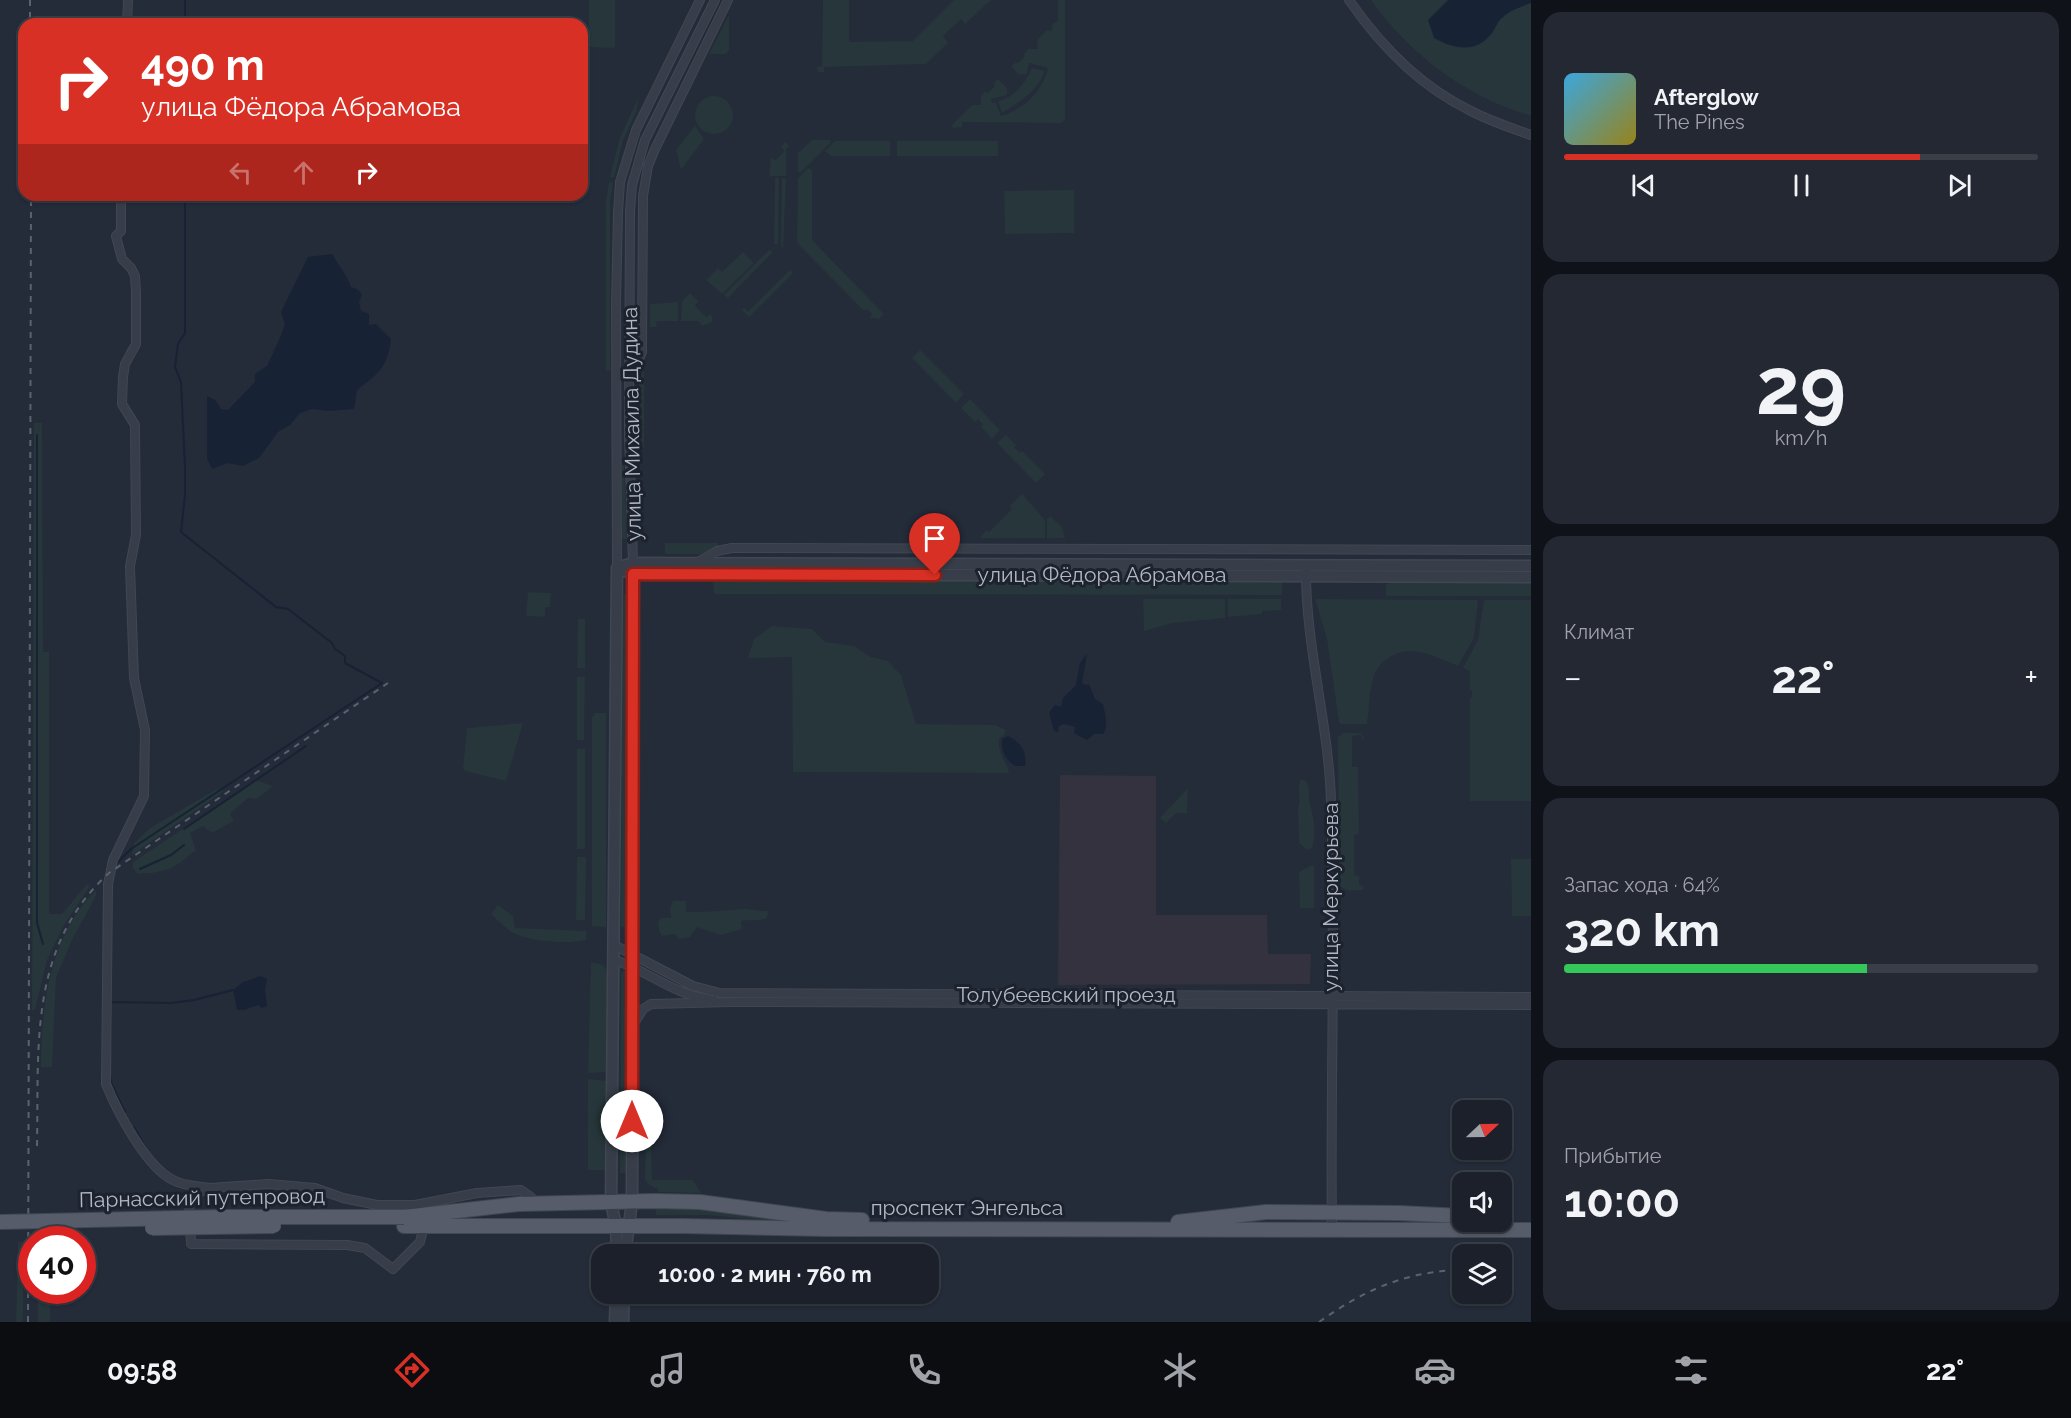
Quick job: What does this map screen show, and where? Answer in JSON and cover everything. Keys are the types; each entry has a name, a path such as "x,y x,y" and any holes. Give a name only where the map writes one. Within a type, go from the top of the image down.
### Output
{"main road":[{"name":"проспект Энгельса","path":"404,1221 519,1204 632,1202 700,1202 826,1219 872,1221 1180,1222 1266,1212 1452,1216"},
{"name":"Парнасский путепровод","path":"0,1222 223,1217 404,1221"},
{"name":"проспект Энгельса","path":"404,1221 424,1226 1531,1230"},
{"name":"Парнасский путепровод","path":"0,1231 404,1221"},
{"path":"1512,1221 1531,1222"}],"street":[{"path":"127,18 128,0"},
{"name":"улица Михаила Дудина","path":"622,1226 611,1203 618,213 620,182 636,130 700,0"},
{"name":"улица Михаила Дудина","path":"622,1226 632,1202 633,568 630,211 637,163 653,124 715,0"},
{"path":"630,381 642,352 642,213 648,166 659,139 728,0"},
{"path":"1349,0 1385,46 1430,86 1469,111 1531,135"},
{"path":"121,201 121,231 116,236 122,259 135,276 136,292 136,344 125,364 122,404 135,425 136,535 130,566 134,678 145,730 144,796 113,860 108,884 106,1084 140,1147 157,1169 178,1183 210,1188 269,1184 315,1188 377,1206 424,1204 477,1193 521,1190 535,1203"},
{"path":"616,304 630,304"},
{"path":"694,564 717,551 732,548 1531,550"},
{"name":"улица Фёдора Абрамова","path":"633,568 694,564 1306,571 1531,577"},
{"name":"улица Фёдора Абрамова","path":"617,568 1306,571 1531,566"},
{"name":"улица Меркурьева","path":"1306,571 1308,611 1325,727 1331,801 1332,1230"},
{"name":"Толубеевский проезд","path":"612,944 689,995 730,1002"},
{"name":"Толубеевский проезд","path":"612,958 632,959 693,986 720,993 1331,1000 1531,1005"},
{"name":"Толубеевский проезд","path":"632,1028 643,1009 651,1004 1531,997"},
{"path":"210,1188 198,1193 189,1205 190,1244 347,1245 365,1248 393,1269 420,1242 424,1226"},
{"path":"619,1244 622,1226"},
{"path":"622,1226 624,1244"},
{"path":"615,1322 616,1304"},
{"path":"623,1322 624,1304"}],"shaded area":[{"path":"589,0 615,0 615,48 589,47"},
{"path":"823,0 849,0 849,42 913,41 954,0 991,0 965,24 961,19 943,36 948,43 926,64 824,67 824,72 818,72 816,67 822,66"},
{"path":"1058,0 1065,0 1065,119 1061,123 962,122 962,127 953,128 952,125 972,105 981,105 981,96 995,86 994,83 998,79 1007,88 1007,95 991,99 992,103 996,103 1001,116 1017,109 1037,92 1048,68 1029,63 1027,74 1019,75 1011,66 1025,56 1028,49 1038,49 1037,40 1047,30 1052,31 1052,25 1058,20"},
{"path":"1371,0 1531,0 1531,116 1484,98 1441,72 1403,39"},
{"path":"729,15 729,50 726,54 709,54"},
{"path":"1032,68 1045,71 1037,85 1027,96 1002,113 998,101 1019,89"},
{"path":"639,96 636,112 623,141 614,178 610,177 619,140"},
{"path":"714,96 728,101 733,115 728,129 714,134 700,129 695,115 700,101"},
{"path":"695,126 704,139 681,170 676,150"},
{"path":"812,140 830,140 830,143 801,172 798,172 798,153"},
{"path":"835,141 890,141 890,156 831,156 825,151"},
{"path":"897,141 998,141 998,156 897,156"},
{"path":"785,142 789,146 786,149 786,176 769,176 771,157 775,160 785,151 781,147"},
{"path":"808,168 812,170 812,240 884,314 879,319 870,317 872,314 867,309 864,311 797,243 798,178"},
{"path":"775,178 779,178 778,244 774,244"},
{"path":"782,178 786,179 783,250 781,244"},
{"path":"609,182 613,183 610,203 610,371 606,371 606,202"},
{"path":"1074,190 1074,233 1005,234 1004,191"},
{"path":"769,250 773,252 728,298 724,295"},
{"path":"743,252 754,263 722,294 706,280 718,268 722,272"},
{"path":"790,270 793,273 749,317 742,310 744,308 748,312"},
{"path":"690,293 698,301 695,306 706,317 711,314 712,322 702,326 698,321 681,321 682,301"},
{"path":"678,302 678,321 657,321 656,327 650,327 650,304"},
{"path":"920,350 964,394 956,403 912,358"},
{"path":"644,369 643,448 638,419 638,395"},
{"path":"970,399 1000,430 992,439 981,427 983,425 978,419 975,422 961,408"},
{"path":"34,423 42,423 43,652 49,652 49,914 62,914 87,884 90,886 64,925 47,960 35,1010 32,1010"},
{"path":"1006,435 1020,453 1022,451 1045,474 1036,483 997,443"},
{"path":"624,465 627,539 622,539 622,466"},
{"path":"1022,494 1045,520 1045,538 980,538 986,530 989,532 1012,509 1010,506"},
{"path":"1050,516 1062,527 1065,538 1047,538 1047,519"},
{"path":"665,543 718,543 718,546 701,554 665,554"},
{"path":"730,578 1282,580 1282,595 714,594 713,582"},
{"path":"1403,580 1531,580 1531,596 1386,596 1386,584"},
{"path":"528,592 551,593 550,607 545,607 545,617 526,616"},
{"path":"622,594 627,594 627,927 621,927"},
{"path":"1143,599 1225,599 1225,618 1172,623 1144,631"},
{"path":"1228,599 1281,599 1281,610 1228,617"},
{"path":"1315,599 1478,600 1474,638 1458,666 1414,651 1396,654 1387,659 1379,666 1373,679 1367,724 1341,724 1327,639"},
{"path":"1484,600 1531,600 1531,801 1470,801 1470,698 1472,698 1472,691 1470,690 1470,671 1463,668 1478,640"},
{"path":"578,619 585,619 585,668 577,668"},
{"path":"772,626 812,629 825,642 854,646 871,657 888,661 901,675 916,724 995,725 1006,730 999,739 999,745 1009,773 793,772 792,657 748,658 754,639"},
{"path":"577,677 585,677 584,740 577,740"},
{"path":"595,713 606,713 606,927 592,926 592,717"},
{"path":"523,723 506,781 465,771 463,768 467,728"},
{"path":"1343,733 1361,733 1365,739 1362,739 1361,735 1352,736 1352,767 1358,767 1359,834 1354,835 1354,875 1359,876 1359,885 1364,886 1363,890 1346,890 1339,884 1338,737"},
{"path":"577,749 585,749 585,849 577,849"},
{"path":"1060,775 1156,776 1156,915 1267,915 1268,954 1311,954 1310,984 1058,985"},
{"path":"256,780 273,786 257,799 248,798 230,814 234,821 212,833 203,826 190,833 196,850 181,862 170,869 157,872 138,874 133,868 133,862"},
{"path":"1301,780 1305,780 1308,785 1314,826 1312,848 1307,850 1299,843 1298,807"},
{"path":"1188,788 1187,813 1176,813 1166,823 1160,818"},
{"path":"217,789 224,791 132,855 134,843 150,828"},
{"path":"577,857 586,857 585,920 576,920"},
{"path":"1511,859 1531,859 1531,916 1512,916"},
{"path":"1314,866 1314,908 1300,908 1299,872"},
{"path":"96,890 96,896 72,940 56,978 52,1067 41,1067 43,1020 51,972 68,928 80,908"},
{"path":"673,901 686,901 686,912 744,909 767,911 768,914 764,919 741,921 742,929 721,935 697,927 690,937 679,939 675,934 662,936 659,931 658,922 661,918 671,918 670,908"},
{"path":"498,905 513,916 515,928 586,931 586,940 552,942 518,935 491,914"},
{"path":"591,962 603,965 608,972 607,1071 588,1073"},
{"path":"624,970 628,973 627,1173 620,1173 621,973"},
{"path":"588,1079 608,1081 607,1170 588,1170"},
{"path":"649,1126 655,1126 655,1130 651,1131 652,1180 693,1180 701,1193 658,1192 658,1189 648,1184 645,1179 646,1129"},
{"path":"656,1209 703,1209 788,1220 788,1222 704,1215 656,1215"},
{"path":"18,1242 18,1304 23,1304 23,1322 16,1322"},
{"path":"38,1304 51,1304 50,1322 38,1322"}],"water":[{"path":"1448,0 1531,0 1531,3 1505,15 1486,40 1464,48 1449,45 1434,38 1428,20"},
{"path":"332,254 351,287 362,294 359,303 361,311 369,314 369,325 376,324 391,339 390,349 381,369 357,390 354,409 328,411 312,409 300,413 290,425 278,432 259,458 243,466 228,463 212,469 207,458 207,396 215,400 221,409 228,410 255,382 255,374 267,366 279,340 285,324 281,312 308,257"},
{"path":"1087,654 1082,683 1089,684 1095,699 1103,704 1106,723 1103,734 1094,734 1087,740 1074,733 1075,727 1064,724 1059,726 1058,732 1054,731 1049,713 1055,705 1061,707 1063,698 1076,685 1080,663"},
{"path":"1008,736 1022,748 1025,766 1015,766 1004,754 1002,739"},
{"path":"261,976 267,979 265,989 267,1006 262,1008 258,1005 237,1010 233,990 243,982"}],"waterway":[{"path":"185,0 185,18"},
{"path":"116,864 131,849 382,683 345,663 345,656 335,649 332,643 288,609 276,607 181,532 185,467 181,382 175,367 178,344 185,333 185,201"},
{"path":"37,435 37,923 43,944"},
{"path":"184,829 306,746"},
{"path":"140,869 171,855 184,845"},
{"path":"110,1056 111,981"},
{"path":"111,1002 171,1003 233,990"},
{"path":"110,1077 125,1112"},
{"path":"134,1127 147,1150"}],"railway":[{"path":"30,0 30,18"},
{"path":"28,1322 31,201"},
{"path":"37,1146 39,1036 43,1000 51,966 64,933 83,902 109,873 388,683"},
{"path":"1319,1322 1351,1301 1383,1286 1416,1275 1452,1270"}],"route":[{"path":"632,1121 633,574 935,575"}]}
